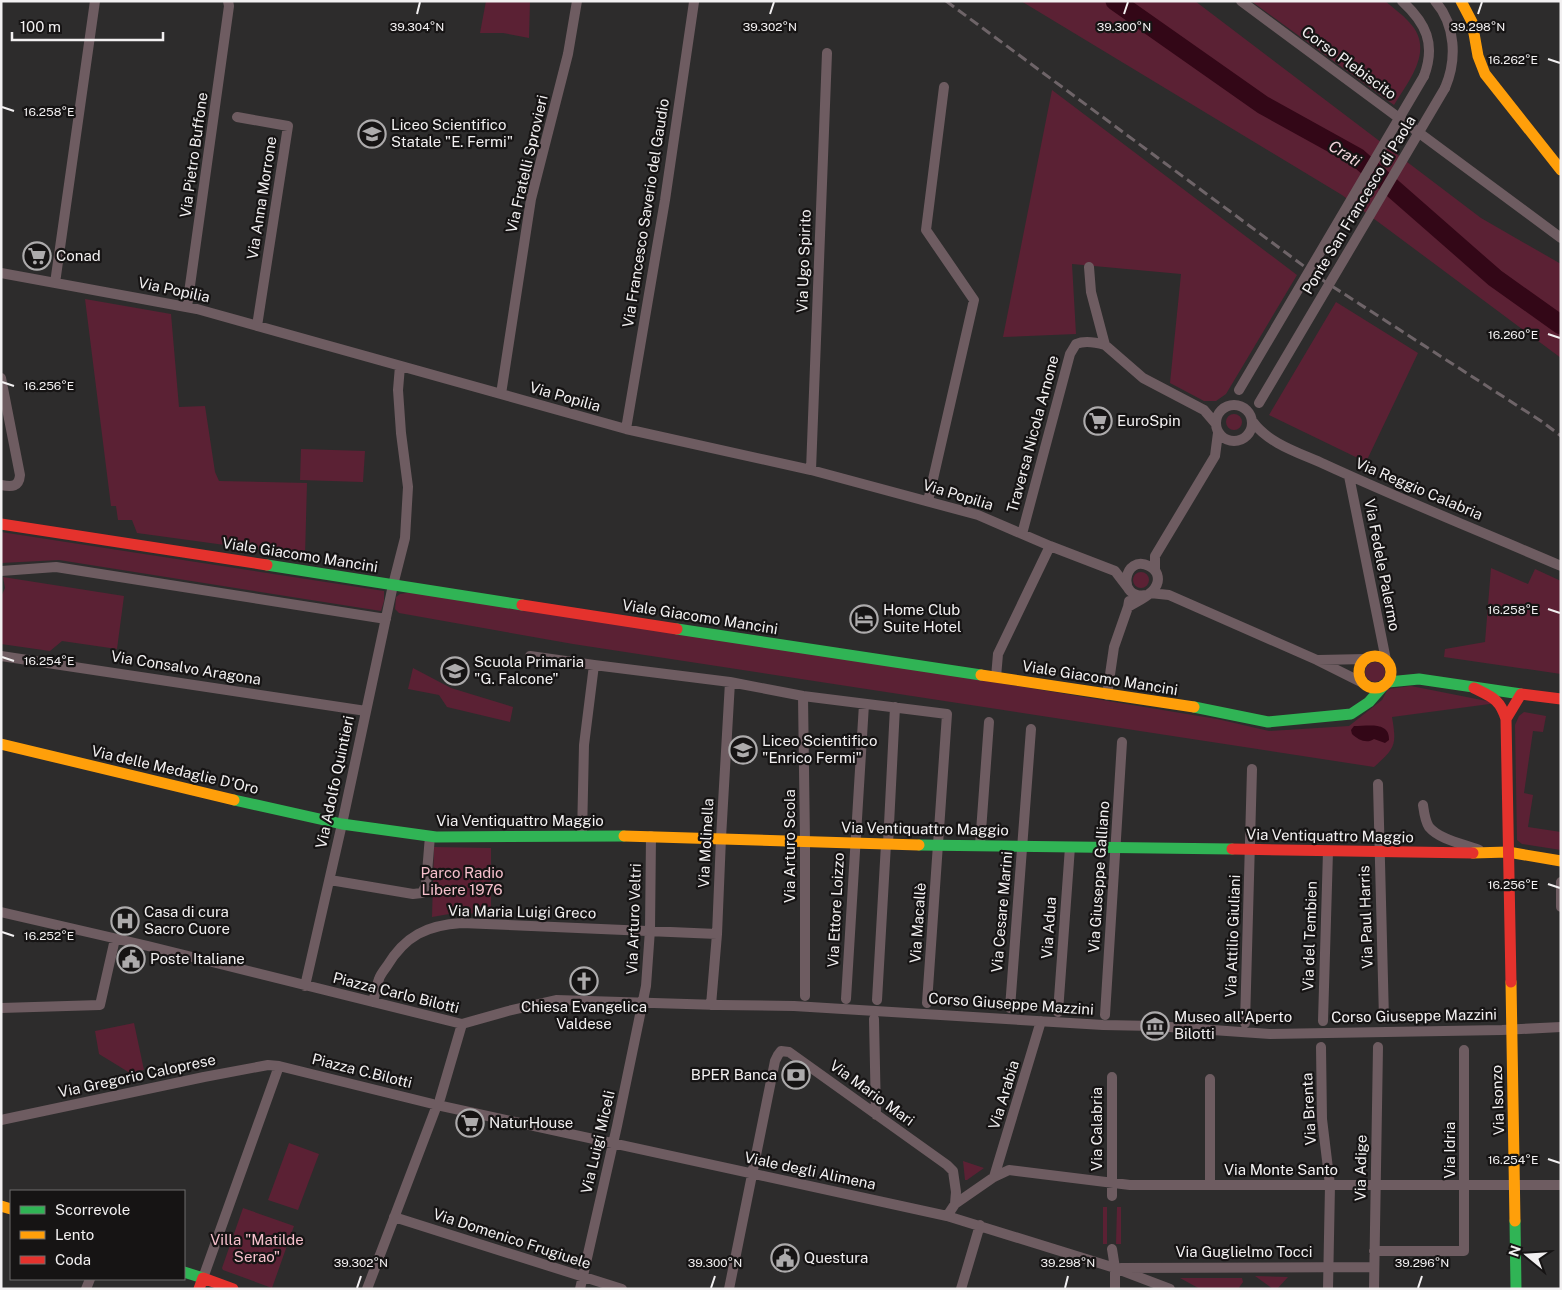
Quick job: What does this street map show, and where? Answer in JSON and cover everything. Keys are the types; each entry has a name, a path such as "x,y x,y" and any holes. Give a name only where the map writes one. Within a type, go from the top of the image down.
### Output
{"street":[{"path":"55,283 96,1"},
{"name":"Via Fratelli Sprovieri","path":"501,394 531,199 568,54 577,1"},
{"name":"Corso Plebiscito","path":"1241,1 1561,238"},
{"name":"Ponte San Francesco di Paola","path":"1226,407 1239,390 1424,76 1429,62 1430,48 1428,36 1422,22 1402,1"},
{"name":"Ponte San Francesco di Paola","path":"1252,419 1259,403 1450,77 1453,47 1447,18 1435,1"},
{"path":"1461,1 1472,22 1478,56 1485,74 1561,170"},
{"name":"Via Francesco Saverio del Gaudio","path":"626,429 665,200 694,2"},
{"name":"Via Pietro Buffone","path":"187,307 229,4"},
{"name":"Via Ugo Spirito","path":"811,470 827,53"},
{"path":"928,501 974,300 926,230 944,87"},
{"name":"Via Anna Morrone","path":"237,117 288,126 257,326"},
{"path":"1089,267 1091,292 1105,345"},
{"name":"Via Popilia","path":"1,273 187,307 626,429 811,470 928,501 978,515 1115,571"},
{"name":"Traversa Nicola Arnone","path":"1022,534 1070,354 1076,344 1080,342 1094,342 1105,345"},
{"name":"Via Reggio Calabria","path":"1105,345 1142,378 1204,410 1222,437 1228,440 1255,438 1273,440"},
{"name":"Via Adolfo Quintieri","path":"305,986 330,880 392,585 405,538 408,487 400,425 398,390 400,366"},
{"path":"1,378 20,475 15,486 1,486"},
{"name":"Via Reggio Calabria","path":"1226,407 1241,406 1249,412 1259,431 1273,440 1349,476 1559,566"},
{"path":"1204,410 1226,407"},
{"path":"1215,456 1216,419 1226,407"},
{"path":"1252,419 1249,434 1215,456 1155,556 1138,564 1115,571 1129,589 1138,596 1149,594 1169,595 1317,660 1373,688 1420,679"},
{"name":"Via Fedele Palermo","path":"1349,476 1388,664"},
{"name":"Viale Giacomo Mancini","path":"1,524 1214,710 1268,722 1350,714 1369,702 1386,684"},
{"path":"996,677 998,654 1050,546"},
{"path":"1128,607 1149,594 1156,587 1155,556"},
{"path":"1107,695 1114,647 1128,607 1129,589 1126,584 1129,570 1138,564 1149,565 1169,595"},
{"path":"1,571 56,567 386,619"},
{"name":"Via Consalvo Aragona","path":"1,656 366,711"},
{"path":"530,656 730,682 803,696 895,707 877,1000"},
{"path":"1317,660 1366,659 1376,656 1388,664 1420,679 1561,700"},
{"path":"1364,683 1359,670 1366,659"},
{"path":"1386,684 1391,672 1388,664"},
{"path":"582,836 584,745 594,665"},
{"name":"Via Molinella","path":"711,1005 717,934 730,682"},
{"path":"1474,688 1498,700 1504,709 1506,719"},
{"path":"1506,719 1521,694"},
{"name":"Via Arturo Scola","path":"803,696 806,842 805,996"},
{"name":"Via Ettore Loizzo","path":"846,999 864,704"},
{"name":"Via Macallè","path":"895,707 947,714 927,1003"},
{"name":"Via Isonzo","path":"1506,719 1516,1289"},
{"path":"980,846 989,722"},
{"name":"Via Cesare Marini","path":"1010,1008 1031,729"},
{"name":"Via Giuseppe Galliano","path":"1105,1015 1122,742"},
{"name":"Via delle Medaglie D'Oro","path":"1,744 342,824"},
{"name":"Via Attilio Giuliani","path":"1245,1023 1252,769"},
{"name":"Via Paul Harris","path":"1378,784 1384,1019"},
{"path":"1423,805 1428,826 1434,832 1442,837 1490,853"},
{"name":"Via Ventiquattro Maggio","path":"342,824 430,836 651,836 855,844 1379,852 1508,852 1561,861"},
{"path":"330,880 413,894 422,893 426,885 430,836"},
{"name":"Via Arturo Veltri","path":"643,1002 650,930 651,836"},
{"name":"Via Adua","path":"1058,1012 1070,847"},
{"name":"Via del Tembien","path":"1323,1021 1328,851"},
{"path":"1561,882 1561,907"},
{"name":"Piazza Carlo Bilotti","path":"1,912 462,1024 438,1102 367,1289"},
{"name":"Via Maria Luigi Greco","path":"373,1002 379,979 395,953 410,938 431,928 446,924 462,923 717,934"},
{"path":"1,1008 100,1005 115,939"},
{"name":"Corso Giuseppe Mazzini","path":"462,1024 556,1000 794,1006 1270,1034 1511,1030 1561,1027"},
{"name":"Via Luigi Miceli","path":"580,1289 643,1002"},
{"path":"874,1019 876,1116"},
{"name":"Via Arabia","path":"999,1175 1041,1021"},
{"name":"Via Brenta","path":"1321,1047 1322,1119 1330,1185 1328,1289"},
{"name":"Via Adige","path":"1374,1289 1378,1047"},
{"name":"Via Idria","path":"1374,1250 1464,1251 1464,1050"},
{"name":"Via Mario Mari","path":"753,1174 775,1061 781,1052 789,1052 953,1171 956,1192 955,1204"},
{"name":"Via Gregorio Caloprese","path":"1,1120 204,1077 268,1065 279,1066"},
{"path":"201,1283 279,1066"},
{"name":"Piazza C.Bilotti","path":"279,1066 438,1102"},
{"name":"Via Calabria","path":"1112,1077 1112,1196"},
{"path":"1210,1079 1210,1185"},
{"name":"Viale degli Alimena","path":"438,1102 947,1216 1115,1268 1170,1289"},
{"name":"Via Monte Santo","path":"999,1175 1008,1170 1017,1170 1130,1185 1561,1185"},
{"path":"729,1289 753,1174"},
{"path":"947,1216 955,1204 999,1175"},
{"name":"Via Domenico Frugiuele","path":"394,1218 622,1289"},
{"path":"961,1289 980,1225"},
{"path":"1112,1249 1115,1268 1115,1289"},
{"name":"Via Guglielmo Tocci","path":"1115,1268 1374,1267"},
{"path":"185,1273 201,1283 233,1289"}],"green space":[{"path":"486,1 530,1 529,38 503,33 480,33"},
{"path":"1021,1 1195,1 1481,218 1561,264 1561,358 1342,195"},
{"path":"1251,1 1385,1 1406,19 1416,32 1420,43 1420,53 1413,74 1394,105"},
{"path":"1052,90 1297,275 1226,394 1216,401 1204,401 1170,383 1181,274 1072,264 1076,334 1003,337"},
{"path":"85,299 171,314 179,407 205,406 215,472 219,481 307,483 305,556 137,533 132,520 118,520 116,506 111,506"},
{"path":"1336,302 1418,353 1366,462 1269,415"},
{"path":"1234,414 1240,416 1242,422 1240,428 1234,430 1228,428 1226,422 1228,416"},
{"path":"301,449 365,451 363,482 300,480"},
{"path":"1,532 384,591 384,601 381,611 59,560 1,563"},
{"path":"1491,568 1528,584 1535,569 1561,581 1561,674 1444,657 1445,649 1485,642"},
{"path":"1141,572 1147,574 1149,580 1147,586 1141,588 1135,586 1133,580 1135,574"},
{"path":"3,577 124,596 117,649 62,641 50,651 1,644 1,597 5,588"},
{"path":"414,592 938,673 1217,719 1269,731 1349,726 1382,700 1388,689 1411,686 1497,703 1392,717 1393,746 1374,767 573,644 399,613 395,609 396,597 400,594"},
{"path":"1375,662 1382,665 1385,672 1382,679 1375,682 1368,679 1365,672 1368,665"},
{"path":"413,668 451,688 513,707 510,722 447,707 439,695 408,689"},
{"path":"1524,712 1546,716 1543,732 1533,731 1524,793 1533,795 1528,827 1561,832 1561,850 1522,844 1517,840 1515,725 1519,716"},
{"name":"Parco Radio Libere 1976","path":"434,847 491,848 491,914 455,913 432,917"},
{"path":"134,1023 144,1070 130,1073 99,1054 95,1031"},
{"path":"289,1143 319,1154 298,1210 268,1200"},
{"path":"963,1161 984,1168 965,1180"},
{"path":"1103,1207 1107,1207 1107,1244 1103,1244"},
{"path":"1117,1207 1121,1207 1121,1244 1116,1244"},
{"name":"Villa \"Matilde Serao\"","path":"243,1208 294,1226 272,1288 222,1268"},
{"path":"1255,1276 1288,1277 1277,1289 1273,1289"},
{"path":"1180,1278 1242,1278 1243,1282 1238,1289 1200,1289"}],"shaded area":[{"path":"1371,725 1382,727 1386,730 1389,740 1385,743 1374,739 1368,741 1360,740 1352,734 1351,730 1354,726"}],"waterway":[{"name":"Crati","path":"1115,1 1263,105 1357,157 1495,278 1561,325"}],"railway":[{"path":"946,1 1324,281 1541,421 1561,436"}],"traffic: fast":[{"path":"267,565 522,605"},
{"path":"677,629 981,675"},
{"path":"1388,682 1419,679 1521,694"},
{"path":"1194,707 1268,722 1351,714 1369,702 1384,685"},
{"path":"234,800 342,824 436,837 624,836"},
{"path":"919,845 1232,849"},
{"path":"1515,1221 1516,1289"},
{"path":"185,1272 203,1278"}],"traffic: slow":[{"path":"1461,1 1472,22 1478,56 1485,74 1561,170"},
{"path":"1375,656 1381,657 1386,661 1390,666 1391,672 1390,678 1386,683 1381,687 1375,688 1369,687 1364,683 1360,678 1359,672 1360,666 1364,661 1369,657 1375,656"},
{"path":"981,675 1194,707"},
{"path":"1,744 234,800"},
{"path":"624,836 919,845"},
{"path":"1473,853 1508,852 1561,861"},
{"path":"1511,982 1515,1221"},
{"path":"1,1206 10,1209"}],"traffic: jam":[{"path":"1,524 267,565"},
{"path":"522,605 677,629"},
{"path":"1474,688 1494,699 1501,707 1506,719 1511,982"},
{"path":"1506,719 1521,694 1561,699"},
{"path":"1232,849 1473,853"},
{"path":"199,1289 203,1278 233,1289"}],"place":[{"name":"Liceo Scientifico Statale \"E. Fermi\"","path":"372,134"},
{"name":"Conad","path":"37,256"},
{"name":"EuroSpin","path":"1098,421"},
{"name":"Home Club Suite Hotel","path":"864,619"},
{"name":"Scuola Primaria \"G. Falcone\"","path":"455,671"},
{"name":"Liceo Scientifico \"Enrico Fermi\"","path":"743,750"},
{"name":"Casa di cura Sacro Cuore","path":"125,921"},
{"name":"Poste Italiane","path":"131,959"},
{"name":"Chiesa Evangelica Valdese","path":"584,981"},
{"name":"Museo all'Aperto Bilotti","path":"1155,1026"},
{"name":"BPER Banca","path":"796,1075"},
{"name":"NaturHouse","path":"470,1123"},
{"name":"Questura","path":"785,1258"}]}
